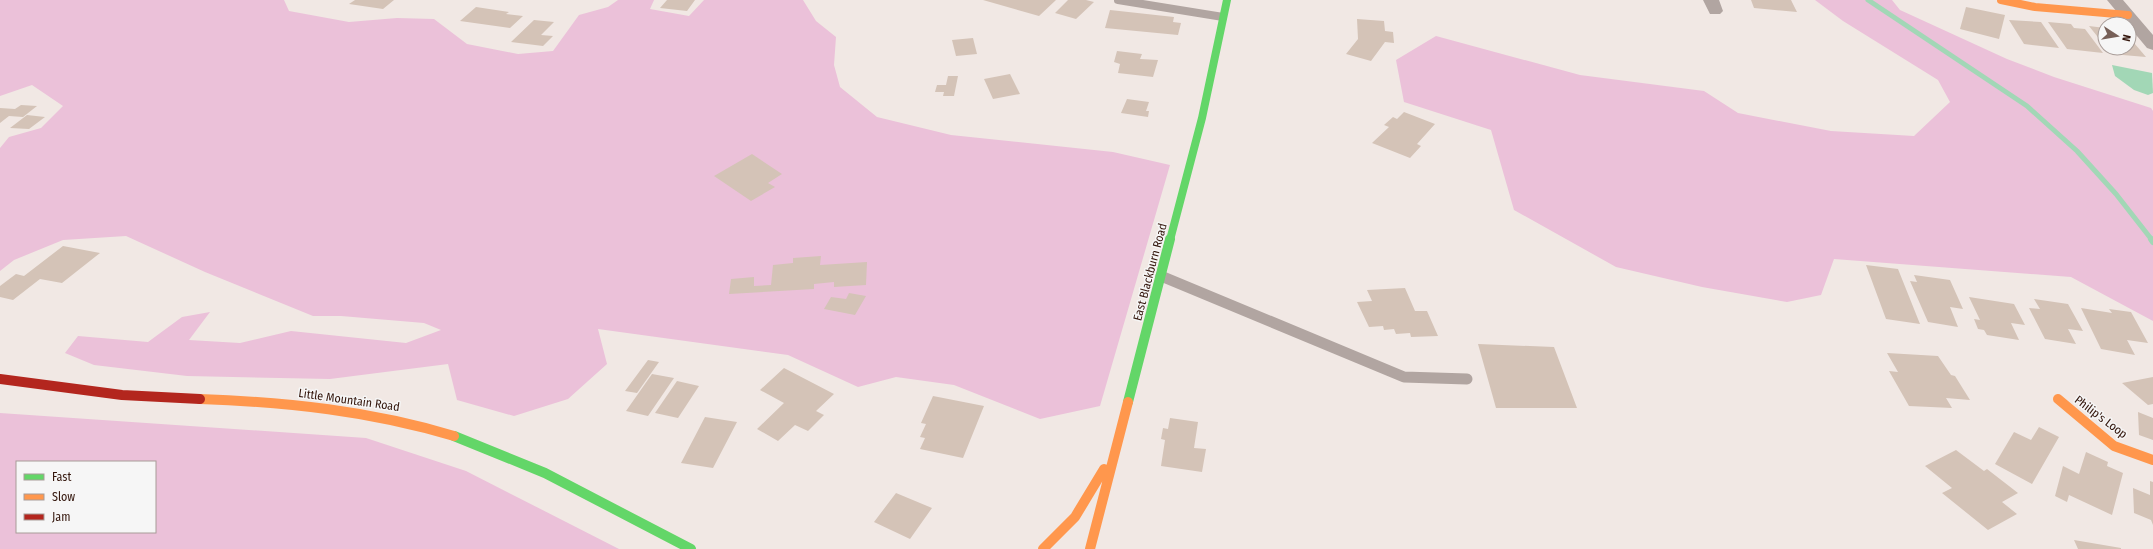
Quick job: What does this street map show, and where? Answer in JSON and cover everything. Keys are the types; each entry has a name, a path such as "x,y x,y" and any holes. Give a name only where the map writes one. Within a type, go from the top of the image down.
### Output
{"street":[{"name":"East Blackburn Road","path":"1090,549 1202,118 1227,0"},
{"path":"2001,0 2035,7 2128,15"},
{"path":"2115,0 2153,45"},
{"name":"Little Mountain Road","path":"0,379 140,396 237,400 331,408 378,414 424,425 480,444 532,466 691,549"},
{"name":"Philip's Loop","path":"2058,399 2114,446 2153,460"},
{"path":"1044,549 1075,517 1116,447"}],"lane":[{"path":"1118,0 1223,17"},
{"path":"1161,276 1404,377 1467,379"}],"shaded area":[{"path":"0,0 284,0 289,11 349,22 397,18 434,19 467,44 518,54 553,51 579,15 608,7 618,0 654,0 650,9 689,16 704,0 803,0 816,21 836,37 834,65 840,87 877,117 951,135 1113,152 1170,165 1100,406 1040,419 954,385 896,377 858,387 788,355 598,329 607,364 568,399 514,416 457,400 448,364 330,379 187,376 94,365 65,353 78,336 148,342 182,317 210,312 189,340 240,343 291,331 406,343 441,330 424,323 341,316 313,316 205,272 126,236 63,240 14,260 0,271 0,148 9,137 41,128 63,106 32,85 0,96"},
{"path":"1815,0 1892,0 1900,10 2007,59 2054,77 2151,108 2153,111 2153,321 2071,277 1834,259 1821,295 1787,302 1702,287 1616,267 1514,210 1491,130 1404,102 1396,60 1436,36 1580,75 1704,91 1738,113 1831,131 1914,136 1950,102 1938,80 1843,21"},
{"path":"2112,65 2152,73 2153,93 2148,95 2134,90 2115,76"},
{"path":"0,413 366,438 466,471 619,549 0,549"}],"building":[{"path":"355,0 394,0 383,9 349,4"},
{"path":"667,0 695,0 687,11 660,8"},
{"path":"983,0 1056,0 1039,16"},
{"path":"1068,0 1086,0 1094,2 1076,19 1055,13"},
{"path":"1751,0 1791,0 1797,12 1754,8"},
{"path":"476,7 509,12 506,14 523,16 510,28 460,21"},
{"path":"1966,7 2005,15 1999,39 1960,29"},
{"path":"1110,10 1174,17 1173,22 1181,23 1178,35 1105,28"},
{"path":"1357,19 1384,21 1385,31 1393,32 1394,43 1385,42 1371,61 1346,54 1358,39"},
{"path":"534,20 554,22 541,35 553,36 543,46 511,42"},
{"path":"2009,20 2041,22 2059,48 2024,44"},
{"path":"2048,22 2071,24 2074,28 2085,29 2097,45 2097,52 2067,49"},
{"path":"2089,26 2097,27 2097,36"},
{"path":"973,38 977,54 956,56 952,40"},
{"path":"2137,46 2146,57 2134,56 2137,56"},
{"path":"1117,51 1142,54 1140,59 1158,60 1153,77 1118,73 1120,64 1114,62"},
{"path":"1010,74 1020,94 993,99 984,79"},
{"path":"948,76 958,76 954,96 943,96 944,92 935,92 937,85 946,85"},
{"path":"1127,99 1149,102 1146,111 1149,111 1148,117 1121,113"},
{"path":"21,105 37,106 23,117 9,116 0,123 0,108 15,109"},
{"path":"1404,112 1435,124 1417,144 1421,146 1410,158 1372,143 1389,127 1384,125 1393,117 1397,119"},
{"path":"27,115 45,117 29,129 10,128"},
{"path":"752,154 782,174 768,183 775,187 751,201 714,176"},
{"path":"63,246 100,253 62,283 40,279 13,300 0,297 0,286 16,274 24,276"},
{"path":"821,256 820,265 867,262 866,285 834,287 834,282 814,284 814,289 729,294 731,279 754,277 754,286 771,285 773,265 793,263 793,258"},
{"path":"1866,265 1898,269 1920,324 1886,319"},
{"path":"1914,275 1950,280 1963,309 1950,307 1958,327 1928,322 1910,281 1917,282"},
{"path":"1405,288 1415,311 1427,311 1438,336 1411,337 1410,333 1396,334 1394,329 1384,330 1383,326 1369,327 1357,302 1372,301 1367,290"},
{"path":"849,293 866,296 855,315 824,309 831,297 846,299"},
{"path":"1969,297 2014,304 2025,325 2011,323 2019,340 1987,335 1984,330 1978,329 1974,319 1980,320"},
{"path":"2034,299 2068,304 2083,331 2068,329 2076,344 2045,339 2029,308 2040,309"},
{"path":"2081,308 2112,313 2109,309 2131,312 2148,343 2127,340 2135,355 2101,349"},
{"path":"1478,344 1554,347 1577,408 1496,408"},
{"path":"1887,353 1938,356 1951,375 1955,376 1970,400 1946,398 1952,408 1909,406 1889,371 1898,372"},
{"path":"648,360 659,362 637,393 625,391"},
{"path":"784,368 834,394 816,411 824,415 808,431 795,425 778,441 757,429 784,403 760,390"},
{"path":"652,374 674,378 648,416 626,411"},
{"path":"2153,377 2153,404 2148,405 2122,383"},
{"path":"677,381 699,386 678,418 655,413"},
{"path":"933,396 984,406 963,458 920,449 925,438 920,437 926,424 921,423"},
{"path":"2138,412 2153,418 2153,440 2139,435"},
{"path":"705,417 737,422 713,468 681,463"},
{"path":"1170,418 1198,422 1194,448 1206,449 1202,472 1161,466 1165,440 1161,439 1163,428 1168,429"},
{"path":"2039,427 2059,437 2032,484 1995,464 2014,432 2031,440"},
{"path":"1956,450 1984,471 1987,469 2018,493 2002,502 2017,514 1988,530 1942,493 1952,488 1925,466"},
{"path":"2086,452 2108,462 2107,466 2123,473 2112,515 2069,495 2067,502 2055,496 2063,466 2079,474"},
{"path":"2150,481 2153,482 2153,525 2151,520 2134,513 2133,488 2150,495"},
{"path":"896,493 932,508 910,539 874,522"},
{"path":"2074,540 2121,548 2121,549 2078,549"}],"waterway":[{"path":"1868,0 2027,106 2077,151 2116,194 2152,240"}],"traffic: fast":[{"path":"1128,402 1202,118 1227,0"},
{"path":"454,436 515,459 545,473 691,549"}],"traffic: slow":[{"path":"2001,0 2035,7 2128,15"},
{"path":"200,399 265,402 329,408 423,426 454,436"},
{"path":"2058,399 2114,446 2153,460"},
{"path":"1090,549 1128,402"},
{"path":"1043,549 1075,517 1104,469"}],"traffic: jam":[{"path":"0,379 122,395 200,399"}]}
